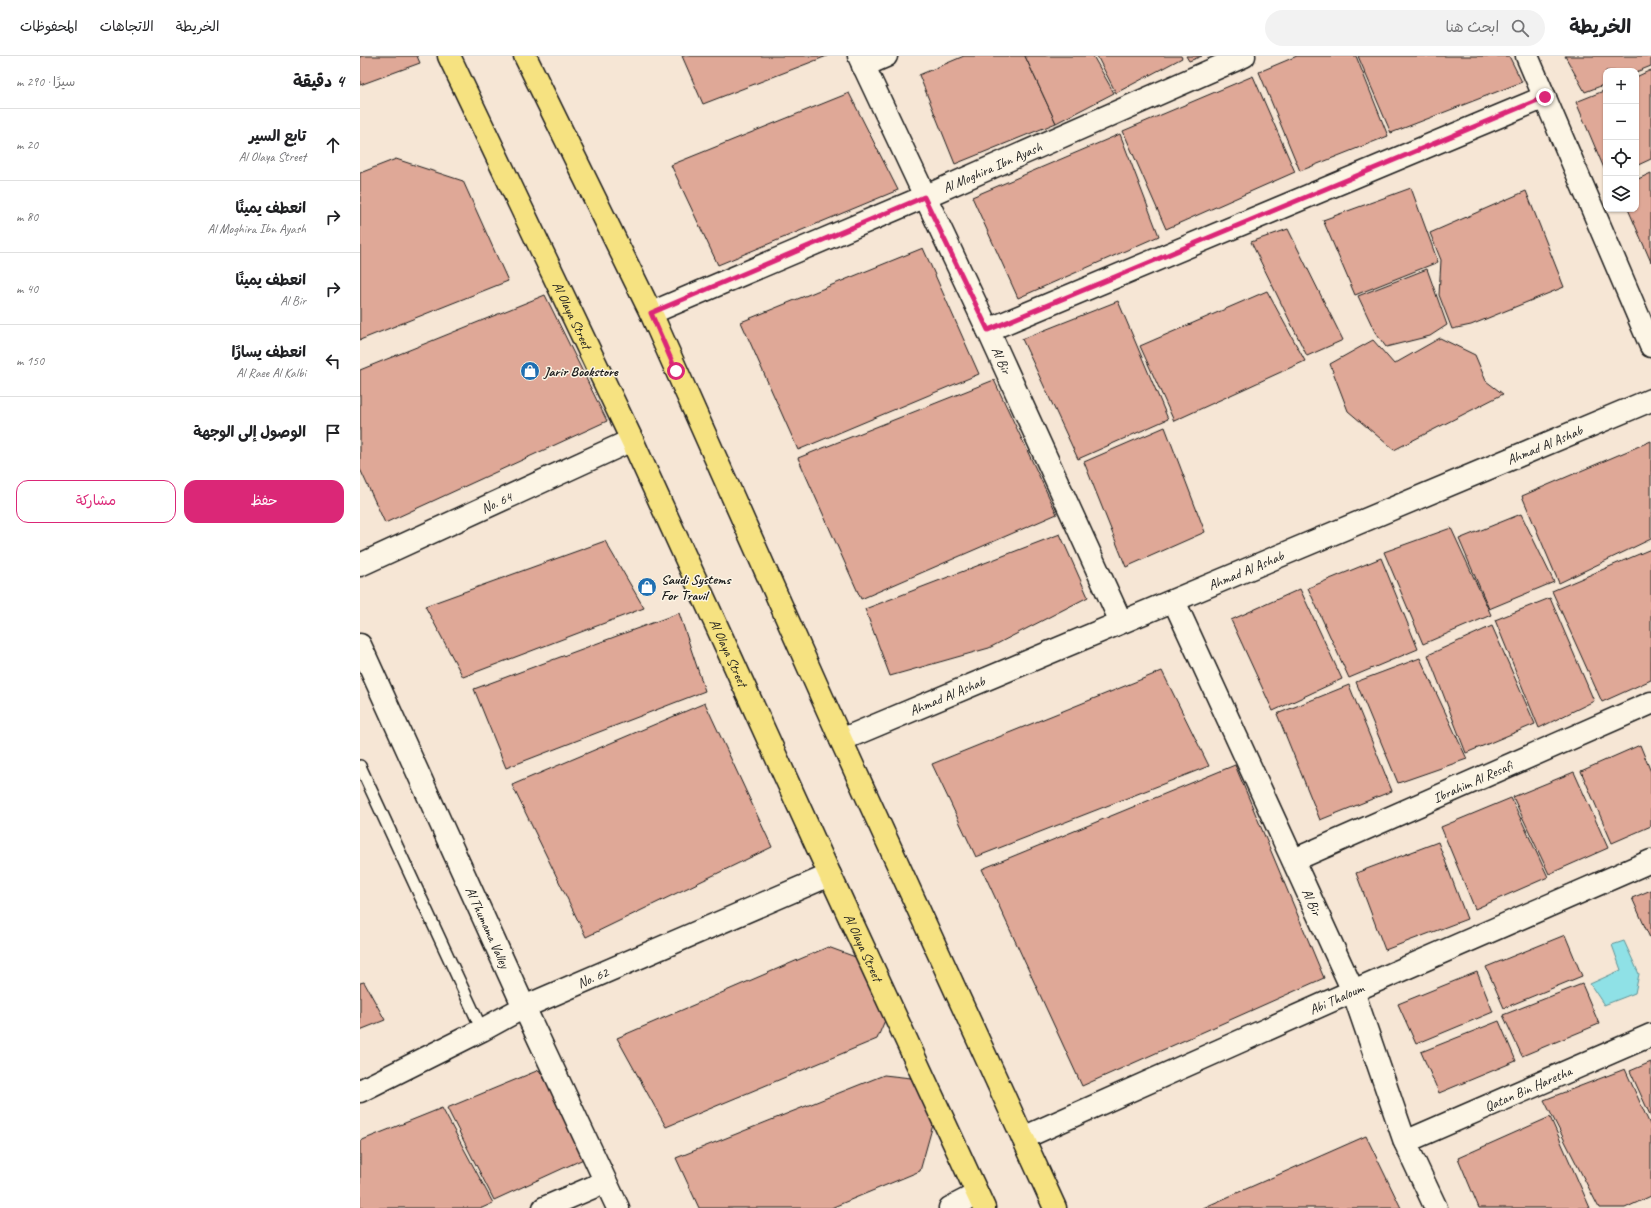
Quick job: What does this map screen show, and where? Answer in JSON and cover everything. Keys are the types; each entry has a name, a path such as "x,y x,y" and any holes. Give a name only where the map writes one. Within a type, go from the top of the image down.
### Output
{"main road":[{"name":"Al Olaya Street","path":"448,56 632,440 830,875 981,1201"},
{"path":"525,56 651,313 841,740 1055,1208"}],"street":[{"path":"861,61 886,56"},
{"name":"Al Moghira Ibn Ayash","path":"651,313 924,197 1244,56"},
{"path":"1527,56 1651,346"},
{"name":"Al Bir","path":"861,61 988,330 1121,622"},
{"path":"988,330 1545,97"},
{"name":"Ahmad Al Ashab","path":"841,740 1651,400"},
{"name":"No. 64","path":"360,565 632,440"},
{"name":"Al Bir","path":"1174,601 1353,991 1405,1142 1436,1208"},
{"name":"Al Thumama Valley","path":"360,645 524,1007 618,1208"},
{"name":"Ibrahim Al Resafi","path":"1294,860 1651,703"},
{"name":"Abi Thaloum","path":"1023,1138 1353,991 1651,861"},
{"name":"No. 62","path":"360,1091 482,1030 524,1007 830,875"},
{"name":"Qatan Bin Haretha","path":"1405,1142 1651,1035"},
{"path":"544,1208 605,1182"},
{"path":"950,1208 981,1201"}],"lane":[{"path":"360,766 482,1030"}],"water":[{"path":"1624,941 1639,974 1635,993 1604,1005 1590,984 1621,970 1612,945"}],"building":[{"path":"360,56 417,56 420,63 360,85"},
{"path":"682,56 827,56 703,104"},
{"path":"964,56 1025,56 1056,123 955,164 919,75"},
{"path":"1025,56 1093,56 1114,93 1056,123"},
{"path":"1097,56 1181,56 1182,58 1116,93"},
{"path":"1186,56 1202,56 1189,61"},
{"path":"1297,56 1356,56 1388,136 1300,171 1259,72"},
{"path":"1358,56 1509,56 1522,82 1391,133"},
{"path":"1565,56 1651,56 1651,66 1639,71 1639,68 1603,68 1603,85 1585,92"},
{"path":"1651,70 1651,159 1639,165 1639,104 1639,76"},
{"path":"1253,76 1295,172 1166,229 1123,131"},
{"path":"1603,91 1603,166 1576,102"},
{"path":"849,93 898,190 718,265 671,165"},
{"path":"1120,134 1159,236 1018,298 972,197"},
{"path":"396,159 463,181 508,281 360,340 360,173"},
{"path":"1651,173 1651,262 1629,212 1639,212 1639,179"},
{"path":"1411,188 1438,262 1355,295 1323,220"},
{"path":"1526,191 1564,287 1471,325 1452,329 1439,295 1441,260 1430,233"},
{"path":"1288,229 1343,340 1307,356 1251,242"},
{"path":"923,248 979,374 798,450 741,322"},
{"path":"1427,269 1447,325 1430,336 1386,347 1375,332 1358,296"},
{"path":"1267,291 1305,361 1174,421 1140,346"},
{"path":"545,295 607,421 385,523 360,469 360,370"},
{"path":"1118,301 1168,419 1078,459 1022,339"},
{"path":"1440,338 1475,355 1486,381 1503,394 1394,450 1348,411 1330,364 1373,340 1394,364"},
{"path":"994,380 1057,514 861,599 798,458"},
{"path":"1165,427 1205,532 1126,567 1084,462"},
{"path":"1651,441 1651,539 1559,583 1522,496"},
{"path":"1521,514 1554,582 1489,609 1459,539"},
{"path":"1451,528 1491,615 1423,644 1384,552"},
{"path":"1060,534 1088,597 989,648 890,676 865,609"},
{"path":"605,541 644,608 463,677 425,606"},
{"path":"1651,549 1651,680 1602,702 1552,591"},
{"path":"1381,558 1418,649 1349,678 1308,588"},
{"path":"1300,589 1342,679 1273,711 1231,620"},
{"path":"1550,598 1594,701 1539,728 1495,620"},
{"path":"679,613 705,691 506,768 474,689"},
{"path":"1492,626 1535,724 1466,753 1428,655"},
{"path":"1420,658 1467,759 1398,783 1356,682"},
{"path":"1162,671 1209,766 976,857 932,764"},
{"path":"1349,685 1392,791 1320,820 1277,714"},
{"path":"705,703 772,847 586,937 512,785"},
{"path":"1640,745 1651,772 1651,826 1612,843 1581,771"},
{"path":"1235,765 1324,978 1082,1086 982,869"},
{"path":"1574,772 1608,848 1549,874 1513,797"},
{"path":"1511,798 1548,877 1475,909 1441,827"},
{"path":"1438,842 1467,919 1385,950 1356,873"},
{"path":"1651,890 1651,938 1650,938 1632,898"},
{"path":"1565,935 1582,976 1504,1008 1486,967"},
{"path":"828,947 861,959 889,1011 877,1039 666,1127 617,1038"},
{"path":"1477,972 1493,1012 1416,1044 1398,1004"},
{"path":"364,982 385,1020 360,1030 360,983"},
{"path":"1582,984 1599,1024 1522,1056 1503,1015"},
{"path":"1499,1021 1516,1061 1439,1093 1421,1052"},
{"path":"1651,1062 1651,1117 1630,1071"},
{"path":"1625,1069 1651,1127 1651,1196 1625,1208 1599,1208 1544,1100"},
{"path":"539,1070 590,1156 494,1200 447,1108"},
{"path":"884,1075 911,1078 934,1121 920,1171 831,1208 699,1208 676,1158"},
{"path":"442,1108 493,1203 482,1208 360,1208 360,1141"},
{"path":"1550,1117 1590,1208 1479,1208 1458,1158"},
{"path":"1366,1136 1401,1208 1203,1208"}],"place":[{"name":"Jarir Bookstore","path":"530,371"},
{"name":"Saudi Systems For Travil","path":"647,587"}],"route":[{"path":"676,371 651,313 924,197 988,330 1545,97"}]}
